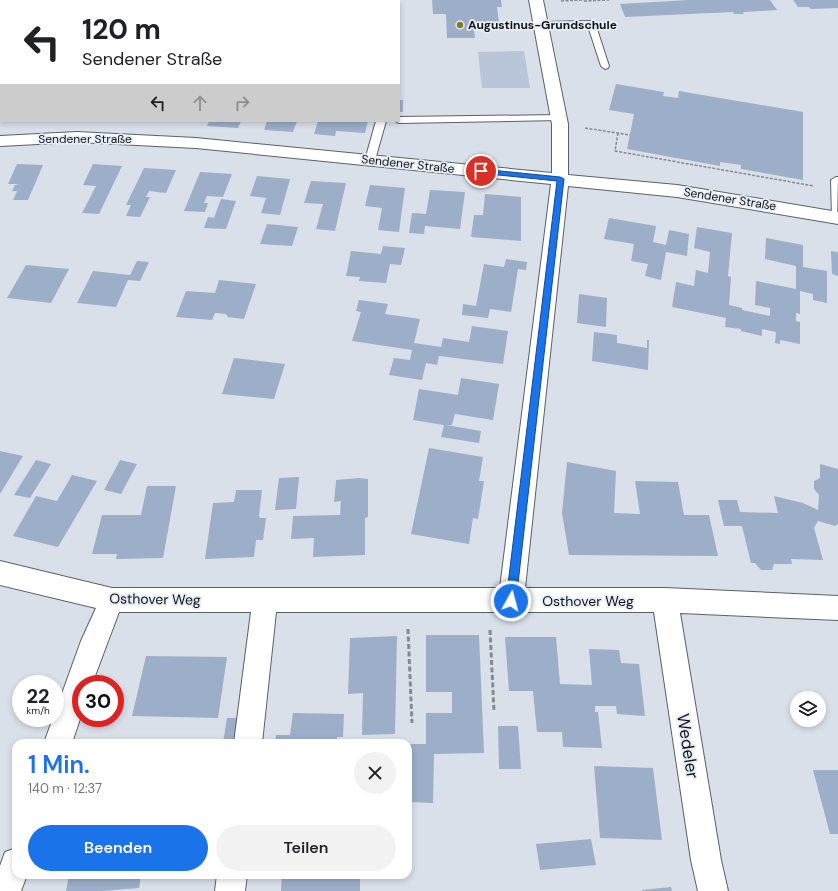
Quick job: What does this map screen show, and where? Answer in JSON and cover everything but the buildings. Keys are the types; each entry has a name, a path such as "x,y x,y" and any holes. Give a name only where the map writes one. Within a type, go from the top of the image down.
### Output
{"street":[{"path":"500,601 560,179 559,121 536,0"},
{"name":"Sendener Straße","path":"0,141 50,137 117,138 196,143 677,191 838,218"},
{"name":"Osthover Weg","path":"0,573 112,600 665,600 838,608"},
{"path":"59,739 94,641 112,600"},
{"path":"249,739 266,600"},
{"name":"Wedeler","path":"665,600 706,860 713,891"},
{"path":"6,891 12,874"},
{"path":"230,891 232,879"}],"lane":[{"path":"541,24 591,23 604,66"},
{"path":"400,120 559,121"},
{"path":"370,160 380,122"},
{"path":"837,185 838,218"}],"path":[{"path":"584,1 609,0"},
{"path":"559,121 630,136"},
{"path":"618,134 615,151 837,185"},
{"path":"407,601 412,723"},
{"path":"494,711 500,601"}],"shaded area":[{"path":"524,51 530,88 482,88 478,52"}],"place":[{"name":"Augustinus-Grundschule","path":"460,25"}],"route":[{"path":"481,171 560,179 544,332 511,601"}]}
